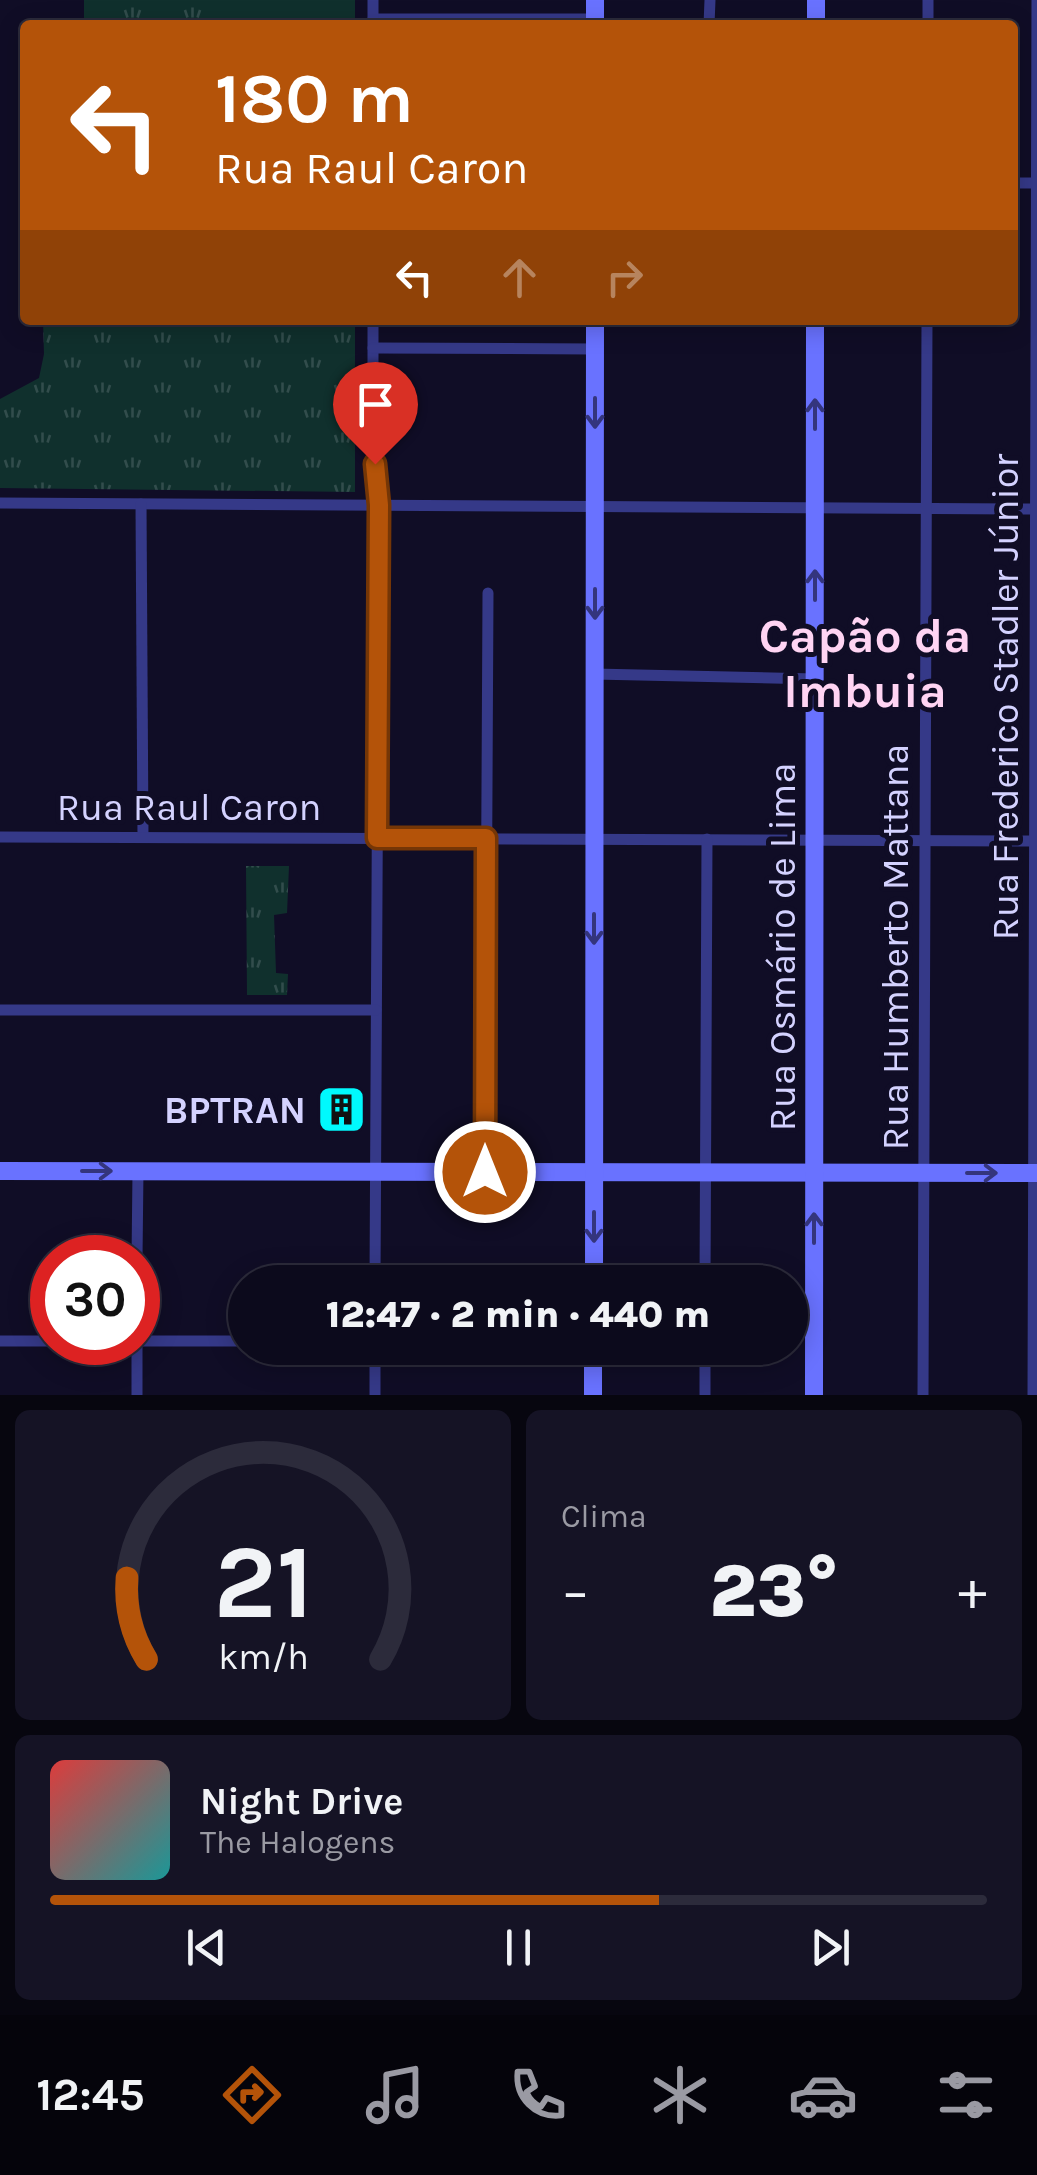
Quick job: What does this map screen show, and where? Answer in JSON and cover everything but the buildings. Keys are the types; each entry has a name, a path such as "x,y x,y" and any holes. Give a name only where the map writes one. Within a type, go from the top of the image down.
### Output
{"street":[{"name":"Rua Frederico Stadler Júnior","path":"1034,1395 1037,0"},
{"path":"436,20 595,15"},
{"path":"373,325 373,433 379,505 375,1265"},
{"path":"594,1265 595,325"},
{"name":"Rua Osmário de Lima","path":"814,1395 815,325"},
{"name":"Rua Humberto Mattana","path":"923,1395 927,325"},
{"path":"373,348 595,348"},
{"path":"0,502 1036,509"},
{"path":"141,504 143,837"},
{"path":"485,1172 488,593"},
{"path":"594,674 815,679"},
{"name":"Rua Raul Caron","path":"0,836 1036,841"},
{"path":"705,1265 707,840"},
{"path":"0,1010 376,1010"},
{"path":"0,1170 1036,1173"},
{"path":"138,1171 138,1235"},
{"path":"0,1340 30,1341"},
{"path":"160,1342 228,1341"},
{"path":"137,1365 137,1395"},
{"path":"375,1365 375,1395"},
{"path":"594,1365 594,1395"},
{"path":"705,1365 705,1395"}],"green space":[{"path":"84,0 355,0 355,20 84,20"},
{"path":"219,0 340,0 340,20 219,20"},
{"path":"43,325 355,325 355,492 0,488 0,399 39,378 44,354"},
{"path":"246,866 289,866 287,913 274,915 276,973 288,974 287,995 247,995"}],"place":[{"name":"BPTRAN","path":"341,1110"}],"district":[{"name":"Capão da Imbuia","path":"865,662"}],"route":[{"path":"375,464 379,505 377,838 486,838 485,1172"}]}
